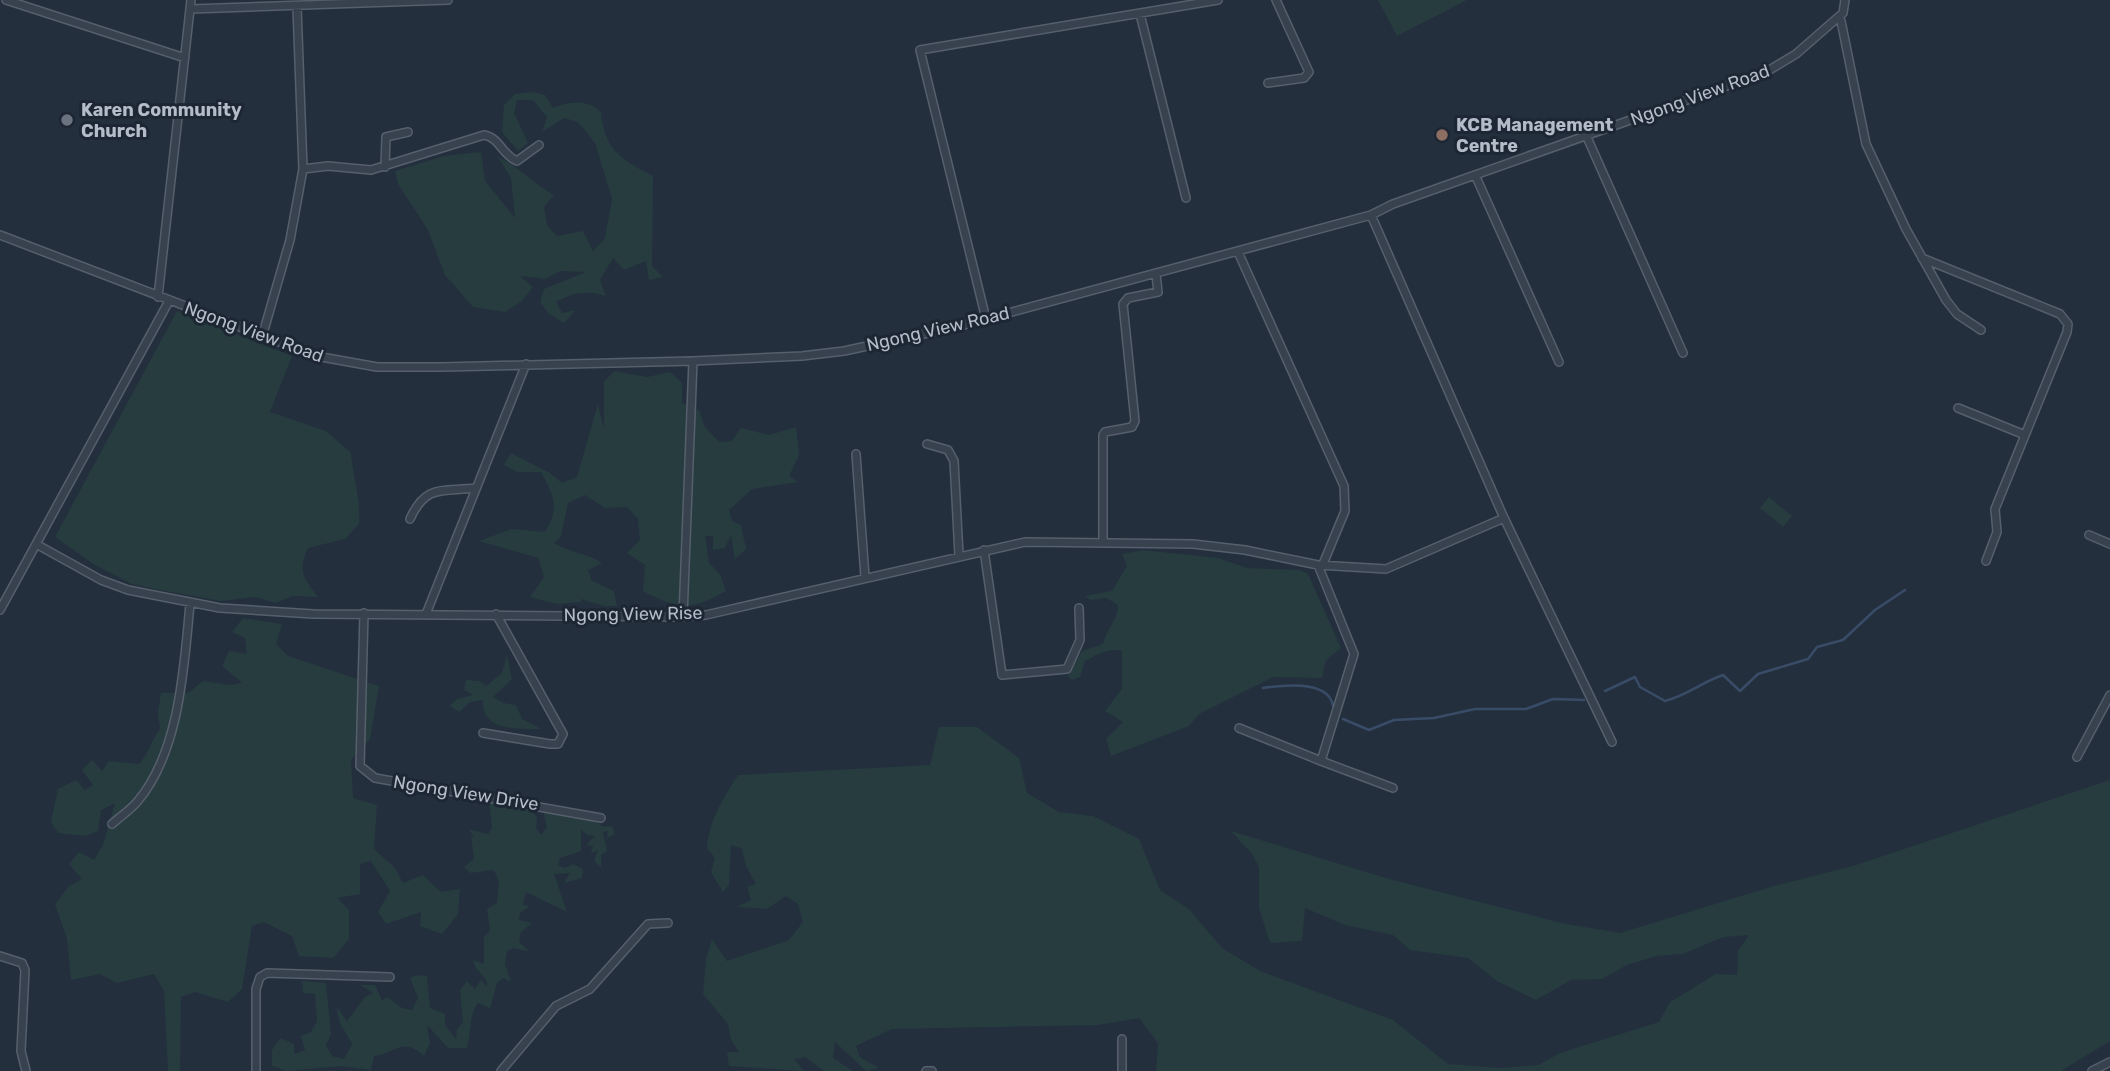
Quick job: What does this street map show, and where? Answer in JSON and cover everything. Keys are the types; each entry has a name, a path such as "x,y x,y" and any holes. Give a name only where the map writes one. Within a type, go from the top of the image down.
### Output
{"street":[{"path":"6,0 185,58"},
{"path":"158,297 191,0"},
{"path":"191,9 448,0"},
{"path":"986,319 920,50 1218,0"},
{"path":"1268,83 1304,78 1309,72 1276,0"},
{"path":"1844,0 1842,17 1866,144 1922,258 1957,314 1981,330"},
{"path":"262,337 289,240 303,169 297,7"},
{"path":"1140,14 1186,198"},
{"name":"Ngong View Road","path":"0,235 316,356 377,367 694,361 824,354 986,319 1371,215 1393,204 1476,177 1766,72 1796,54 1842,17"},
{"path":"385,167 386,137 408,132"},
{"path":"303,169 328,166 371,170 484,135 494,139 508,156 517,161 539,145"},
{"path":"1586,135 1683,353"},
{"path":"1476,177 1559,362"},
{"path":"1371,215 1504,518 1612,742"},
{"path":"1238,251 1344,486 1345,511 1320,564 1354,654 1321,761"},
{"path":"1922,258 2060,314 2068,324 1995,509 1997,532 1986,561"},
{"path":"1102,543 1103,435 1105,432 1132,427 1135,421 1122,304 1128,298 1158,292 1156,274"},
{"path":"0,610 169,301"},
{"path":"683,617 694,361"},
{"path":"426,614 526,364"},
{"path":"1958,408 2025,435"},
{"path":"927,444 940,447 953,456 959,555"},
{"path":"856,454 865,577"},
{"path":"410,519 418,502 426,494 476,488"},
{"name":"Ngong View Rise","path":"36,544 101,580 128,590 190,604 256,612 683,617 1025,542 1193,544 1245,550 1320,564 1386,569 1504,518"},
{"path":"2089,535 2110,544"},
{"path":"984,550 1002,675 1067,670 1080,640 1079,608"},
{"path":"112,824 137,802 154,774 166,744 181,693 190,604"},
{"name":"Ngong View Drive","path":"364,613 359,737 360,766 365,772 375,778 601,818"},
{"path":"483,733 550,744 558,744 563,734 496,614"},
{"path":"2077,757 2110,695"},
{"path":"1239,728 1393,788"},
{"path":"501,1071 556,1006 590,989 648,924 668,923"},
{"path":"0,956 22,964 25,970 21,1051 26,1071"},
{"path":"256,1071 256,989 260,977 267,973 390,977"},
{"path":"1122,1039 1122,1071"},
{"path":"2092,1071 2110,1062"},
{"path":"926,1071 932,1071"}],"green space":[{"path":"1378,0 1467,0 1397,36"},
{"path":"532,92 545,95 553,108 578,102 596,108 601,112 606,136 611,145 632,165 653,176 652,266 663,277 649,280 646,261 624,270 613,258 600,280 606,296 581,293 556,302 562,313 576,310 564,323 548,313 540,302 544,289 586,272 560,271 545,279 520,276 533,287 522,301 505,312 473,307 445,275 428,230 398,184 395,171 444,156 481,152 485,181 515,218 511,178 498,157 554,195 544,207 547,225 557,236 583,231 593,251 605,238 612,199 595,143 578,122 564,118 542,132 547,117 533,100 517,100 514,113 528,143 518,151 502,132 504,105 515,94"},
{"path":"177,311 292,356 270,412 326,431 351,453 359,524 345,539 308,548 303,562 304,574 318,597 293,596 276,603 255,597 221,601 132,584 95,565 55,537"},
{"path":"614,371 647,377 670,372 682,383 682,403 699,410 705,427 719,442 732,441 741,428 769,435 796,427 799,455 789,476 798,482 752,489 729,510 732,521 741,525 746,549 735,559 731,535 725,548 713,550 713,536 705,536 709,563 720,574 726,591 714,598 684,606 666,602 643,591 645,565 627,553 640,540 638,519 627,507 605,508 585,495 568,503 561,536 554,543 602,563 588,570 592,581 614,591 617,606 604,606 581,599 581,602 557,604 530,597 544,577 538,558 479,541 511,529 545,532 553,516 554,502 541,472 517,472 504,465 511,453 550,473 562,483 577,477 598,404 604,429 604,382"},
{"path":"1769,497 1792,516 1783,527 1760,508"},
{"path":"1143,550 1218,558 1247,568 1299,570 1308,574 1341,648 1326,660 1322,678 1273,677 1199,714 1189,726 1111,756 1106,739 1123,722 1105,711 1122,689 1122,651 1112,650 1099,654 1085,661 1080,677 1072,680 1068,676 1082,651 1103,644 1118,610 1118,605 1106,598 1090,600 1085,596 1112,591 1127,566 1122,554"},
{"path":"243,618 282,624 276,644 288,656 379,686 370,739 351,760 353,798 377,805 374,849 395,868 403,883 423,875 441,892 460,889 458,914 442,934 420,926 421,912 386,924 378,912 390,891 371,861 360,864 360,894 337,898 349,910 349,939 333,958 299,956 292,936 264,922 252,926 242,989 228,1002 195,992 181,997 180,1071 168,1071 164,991 154,974 117,983 100,974 71,980 67,939 55,904 69,886 82,879 69,864 79,852 94,860 103,845 115,803 101,810 98,831 86,836 58,833 51,822 58,789 76,780 85,790 93,785 82,770 92,760 102,771 109,761 139,764 160,729 158,713 161,693 188,693 203,681 230,685 242,683 222,666 229,651 247,654 245,638 232,632"},
{"path":"507,655 512,679 493,697 503,703 516,705 522,719 541,729 512,728 494,723 484,710 483,700 470,702 459,712 450,706 457,699 473,695 464,690 466,680 480,681 486,686 502,673"},
{"path":"939,727 977,727 1019,758 1027,793 1059,812 1093,816 1139,839 1160,890 1189,909 1222,948 1260,971 1393,1020 1448,1064 1501,1068 1538,1065 1560,1053 1659,1022 1670,1002 1716,974 1737,975 1738,951 1749,935 1724,937 1682,954 1656,956 1627,965 1602,979 1571,980 1536,1000 1497,981 1468,958 1410,950 1393,935 1345,925 1305,908 1302,941 1270,943 1259,908 1259,867 1252,854 1231,831 1389,879 1566,924 1620,933 1774,886 1853,866 2110,780 2110,1041 2061,1071 1156,1071 1158,1043 1139,1018 1098,1025 892,1029 856,1046 860,1057 879,1068 866,1071 835,1042 833,1058 853,1071 824,1071 805,1057 794,1059 804,1071 729,1066 727,1052 739,1052 731,1040 728,1024 703,994 706,959 712,939 727,961 789,940 803,922 798,904 786,896 767,909 737,907 751,900 747,887 756,884 746,866 742,849 731,845 729,885 723,892 711,872 715,858 707,848 711,828 732,784 738,775 930,765"},
{"path":"489,799 508,809 529,809 537,817 536,828 541,835 547,827 543,811 583,817 603,827 612,826 615,834 607,838 608,831 603,832 607,851 601,855 601,867 594,861 598,850 591,854 593,846 586,845 595,836 587,835 581,829 581,851 560,858 558,865 565,868 573,864 583,869 582,878 564,883 570,873 554,874 567,912 526,892 523,905 530,906 520,913 519,920 532,923 521,932 519,942 530,952 514,948 507,951 505,964 511,982 503,978 497,983 490,1008 478,1003 472,1018 467,1048 448,1048 427,1025 430,1043 424,1056 405,1046 374,1056 371,1070 341,1066 287,1071 272,1066 272,1050 280,1038 294,1044 294,1054 305,1050 301,1036 311,1032 317,1021 315,994 303,993 302,981 326,983 331,1034 326,1045 332,1056 344,1059 352,1044 340,1023 336,1006 347,1021 365,997 373,993 360,985 375,985 382,1000 387,997 402,1008 412,1010 418,998 410,978 416,975 427,976 430,1008 445,1014 445,1025 456,1039 457,1029 463,1022 460,990 467,981 475,989 481,980 487,987 487,981 473,960 484,964 484,937 490,930 487,909 497,903 499,882 494,870 470,873 464,867 474,859 471,836 475,837 468,829 488,834 492,828"}],"waterway":[{"path":"1605,691 1635,677 1640,687 1665,701 1723,675 1740,691 1758,674 1808,659 1817,647 1843,640 1875,610 1905,590"},
{"path":"1263,688 1314,688 1330,698 1333,706"},
{"path":"1343,719 1369,730 1394,720 1434,718 1475,709 1526,709 1553,699 1584,700"}],"place":[{"name":"Karen Community Church","path":"67,120"},
{"name":"KCB Management Centre","path":"1442,135"}]}
